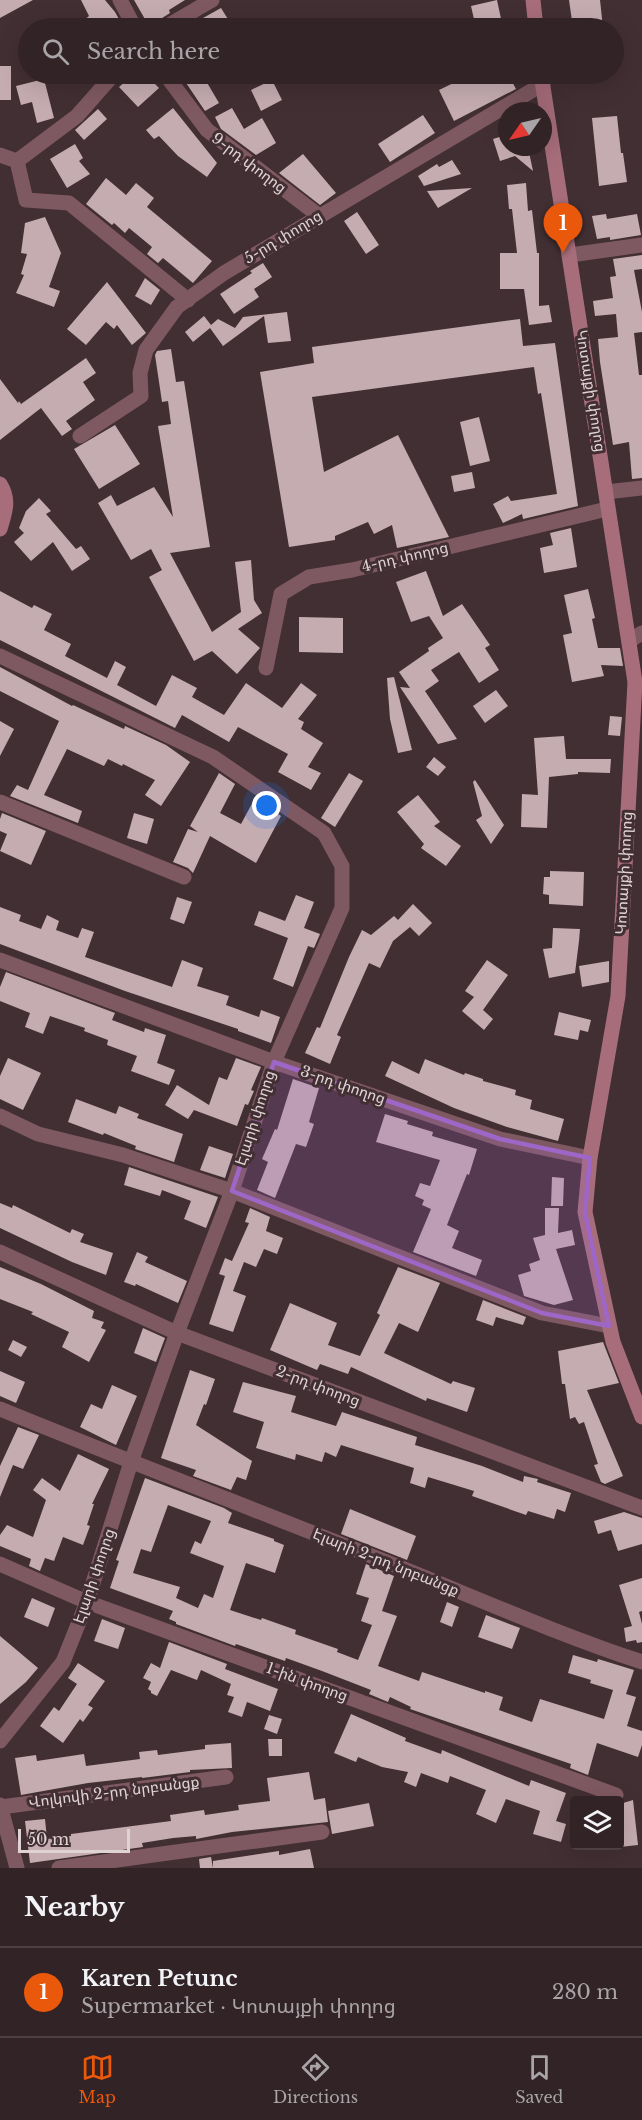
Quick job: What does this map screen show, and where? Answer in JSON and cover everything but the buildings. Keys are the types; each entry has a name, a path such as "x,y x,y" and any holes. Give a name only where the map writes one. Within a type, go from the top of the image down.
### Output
{"main road":[{"path":"533,0 535,18"},
{"name":"Կոտայքի փողոց","path":"543,84 607,509 636,637 618,996 590,1158 585,1212 613,1342 642,1417"},
{"path":"0,484 6,494 5,513 0,529"}],"street":[{"path":"120,0 130,18"},
{"path":"181,18 212,0"},
{"path":"16,161 77,116 105,84"},
{"name":"9-րդ փողոց","path":"172,84 207,130 318,215"},
{"name":"5-րդ փողոց","path":"80,436 141,396 140,373 146,350 177,307 224,273 534,84"},
{"path":"0,155 16,161"},
{"path":"16,161 26,200 69,203 188,300"},
{"path":"570,255 642,245"},
{"path":"606,492 642,488"},
{"name":"4-րդ փողոց","path":"266,668 281,594 309,577 352,570 607,509"},
{"name":"Էլարի փողոց","path":"0,656 213,757 324,833 342,866 342,908 274,1062 231,1191 131,1462 87,1602 63,1662 0,1741"},
{"path":"0,802 184,877"},
{"name":"3-րդ փողոց","path":"0,960 274,1062 500,1139 590,1158"},
{"path":"0,1116 38,1134 123,1155 231,1191 542,1313 609,1326"},
{"name":"2-րդ փողոց","path":"0,1252 177,1333 642,1508"},
{"name":"Էլարի 2-րդ նրբանցք","path":"0,1409 592,1646 642,1662"},
{"name":"1-ին փողոց","path":"0,1564 87,1602 616,1795"},
{"name":"Վոլկովի 2-րդ նրբանցք","path":"0,1806 226,1777"},
{"path":"0,1806 17,1868"},
{"path":"60,1868 322,1832"}],"highlighted area":[{"path":"274,1062 500,1139 590,1158 585,1212 609,1326 542,1313 232,1191"}],"place":[{"name":"Karen Petunc","path":"563,253"}]}
